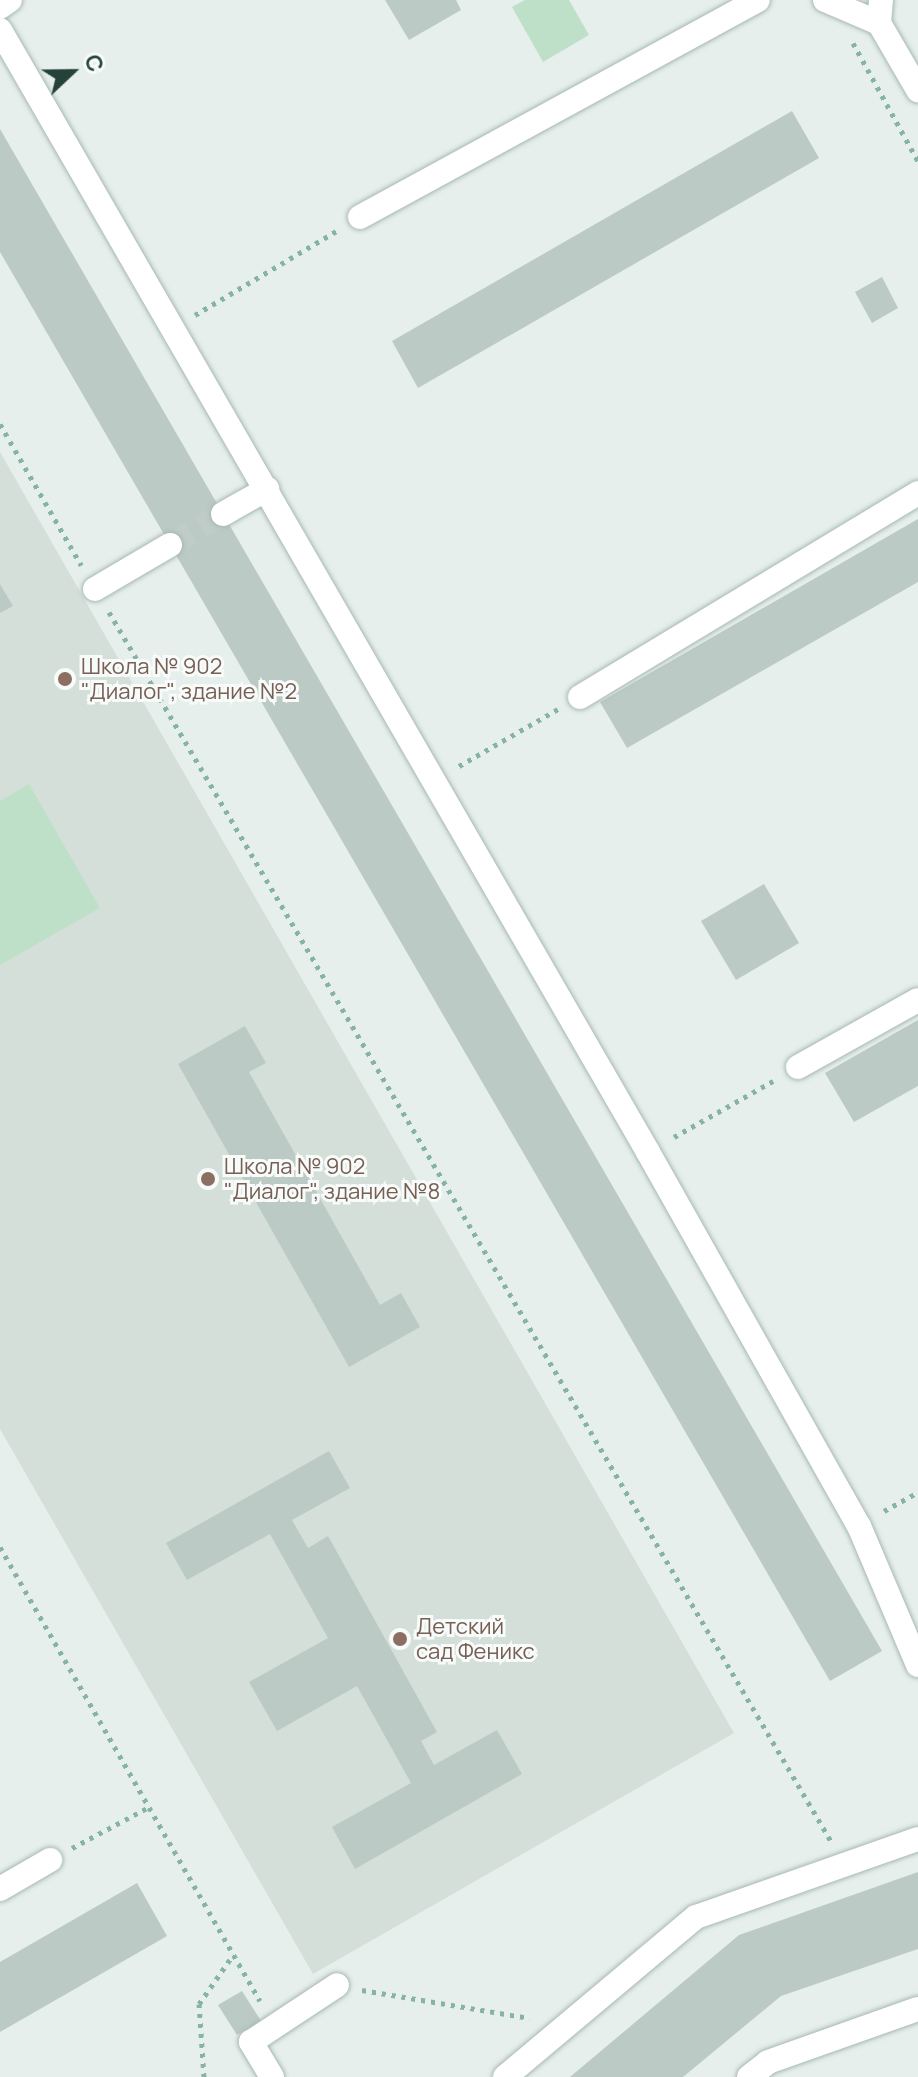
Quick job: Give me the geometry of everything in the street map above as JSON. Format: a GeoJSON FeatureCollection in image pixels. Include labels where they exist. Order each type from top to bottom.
{"type":"FeatureCollection","features":[{"type":"Feature","properties":{"kind":"street"},"geometry":{"type":"LineString","coordinates":[[0,7],[10,0]]}},
{"type":"Feature","properties":{"kind":"street"},"geometry":{"type":"LineString","coordinates":[[360,217],[758,0]]}},
{"type":"Feature","properties":{"kind":"street"},"geometry":{"type":"LineString","coordinates":[[825,0],[880,11],[918,90]]}},
{"type":"Feature","properties":{"kind":"street"},"geometry":{"type":"LineString","coordinates":[[0,30],[648,1152],[859,1526],[918,1665]]}},
{"type":"Feature","properties":{"kind":"street"},"geometry":{"type":"LineString","coordinates":[[223,514],[267,489]]}},
{"type":"Feature","properties":{"kind":"street"},"geometry":{"type":"LineString","coordinates":[[580,697],[918,493]]}},
{"type":"Feature","properties":{"kind":"street"},"geometry":{"type":"LineString","coordinates":[[95,589],[170,545]]}},
{"type":"Feature","properties":{"kind":"street"},"geometry":{"type":"LineString","coordinates":[[798,1067],[918,1000]]}},
{"type":"Feature","properties":{"kind":"street"},"geometry":{"type":"LineString","coordinates":[[505,2077],[696,1917],[918,1839]]}},
{"type":"Feature","properties":{"kind":"street"},"geometry":{"type":"LineString","coordinates":[[0,1889],[50,1860]]}},
{"type":"Feature","properties":{"kind":"street"},"geometry":{"type":"LineString","coordinates":[[272,2077],[251,2042],[337,1985]]}},
{"type":"Feature","properties":{"kind":"street"},"geometry":{"type":"LineString","coordinates":[[749,2077],[768,2062],[918,2009]]}},
{"type":"Feature","properties":{"kind":"path"},"geometry":{"type":"LineString","coordinates":[[850,37],[918,161]]}},
{"type":"Feature","properties":{"kind":"path"},"geometry":{"type":"LineString","coordinates":[[174,328],[360,217]]}},
{"type":"Feature","properties":{"kind":"path"},"geometry":{"type":"LineString","coordinates":[[0,424],[844,1863]]}},
{"type":"Feature","properties":{"kind":"path"},"geometry":{"type":"LineString","coordinates":[[432,781],[580,697]]}},
{"type":"Feature","properties":{"kind":"path"},"geometry":{"type":"LineString","coordinates":[[648,1152],[798,1067]]}},
{"type":"Feature","properties":{"kind":"path"},"geometry":{"type":"LineString","coordinates":[[859,1526],[918,1492]]}},
{"type":"Feature","properties":{"kind":"path"},"geometry":{"type":"LineString","coordinates":[[0,1547],[274,2027]]}},
{"type":"Feature","properties":{"kind":"path"},"geometry":{"type":"LineString","coordinates":[[50,1860],[149,1807]]}},
{"type":"Feature","properties":{"kind":"path"},"geometry":{"type":"LineString","coordinates":[[204,2077],[199,2004],[233,1955]]}},
{"type":"Feature","properties":{"kind":"path"},"geometry":{"type":"LineString","coordinates":[[337,1985],[566,2025]]}},
{"type":"Feature","properties":{"kind":"shaded area"},"geometry":{"type":"Polygon","coordinates":[[[0,452],[734,1733],[313,1974],[0,1429],[0,452]]]}},
{"type":"Feature","properties":{"kind":"green space"},"geometry":{"type":"Polygon","coordinates":[[[525,0],[569,0],[589,35],[543,62],[512,7],[525,0]]]}},
{"type":"Feature","properties":{"kind":"green space"},"geometry":{"type":"Polygon","coordinates":[[[29,784],[100,908],[0,965],[0,801],[29,784]]]}},
{"type":"Feature","properties":{"kind":"building"},"geometry":{"type":"Polygon","coordinates":[[[385,0],[456,0],[461,10],[409,40],[385,0]]]}},
{"type":"Feature","properties":{"kind":"building"},"geometry":{"type":"Polygon","coordinates":[[[792,111],[819,158],[418,388],[392,341],[792,111]]]}},
{"type":"Feature","properties":{"kind":"building"},"geometry":{"type":"Polygon","coordinates":[[[0,129],[882,1651],[830,1681],[0,252],[0,129]]]}},
{"type":"Feature","properties":{"kind":"building"},"geometry":{"type":"Polygon","coordinates":[[[882,277],[898,308],[872,323],[855,292],[882,277]]]}},
{"type":"Feature","properties":{"kind":"building"},"geometry":{"type":"Polygon","coordinates":[[[918,519],[918,582],[627,748],[600,702],[918,519]]]}},
{"type":"Feature","properties":{"kind":"building"},"geometry":{"type":"Polygon","coordinates":[[[0,584],[13,606],[0,613],[0,584]]]}},
{"type":"Feature","properties":{"kind":"building"},"geometry":{"type":"Polygon","coordinates":[[[764,884],[799,943],[736,980],[701,921],[764,884]]]}},
{"type":"Feature","properties":{"kind":"building"},"geometry":{"type":"Polygon","coordinates":[[[918,1020],[918,1086],[854,1122],[825,1073],[918,1020]]]}},
{"type":"Feature","properties":{"kind":"building"},"geometry":{"type":"Polygon","coordinates":[[[245,1026],[266,1063],[249,1072],[380,1305],[401,1293],[420,1327],[349,1367],[178,1064],[245,1026]]]}},
{"type":"Feature","properties":{"kind":"building"},"geometry":{"type":"Polygon","coordinates":[[[329,1451],[350,1488],[292,1520],[308,1548],[328,1536],[437,1732],[421,1741],[434,1765],[497,1730],[522,1774],[355,1869],[332,1827],[411,1783],[357,1686],[277,1731],[249,1682],[328,1638],[270,1534],[187,1580],[166,1543],[329,1451]]]}},
{"type":"Feature","properties":{"kind":"building"},"geometry":{"type":"Polygon","coordinates":[[[918,1872],[918,1949],[781,1996],[683,2077],[570,2077],[739,1935],[918,1872]]]}},
{"type":"Feature","properties":{"kind":"building"},"geometry":{"type":"Polygon","coordinates":[[[137,1883],[167,1936],[0,2032],[0,1962],[137,1883]]]}},
{"type":"Feature","properties":{"kind":"building"},"geometry":{"type":"Polygon","coordinates":[[[242,1991],[261,2021],[237,2035],[218,2005],[242,1991]]]}},
{"type":"Feature","properties":{"kind":"tunnel"},"geometry":{"type":"LineString","coordinates":[[170,545],[223,514]]}},
{"type":"Feature","properties":{"kind":"place","name":"Школа № 902 \"Диалог\", здание №2"},"geometry":{"type":"Point","coordinates":[65,679]}},
{"type":"Feature","properties":{"kind":"place","name":"Школа № 902 \"Диалог\", здание №8"},"geometry":{"type":"Point","coordinates":[208,1179]}},
{"type":"Feature","properties":{"kind":"place","name":"Детский сад Феникс"},"geometry":{"type":"Point","coordinates":[400,1639]}}]}
